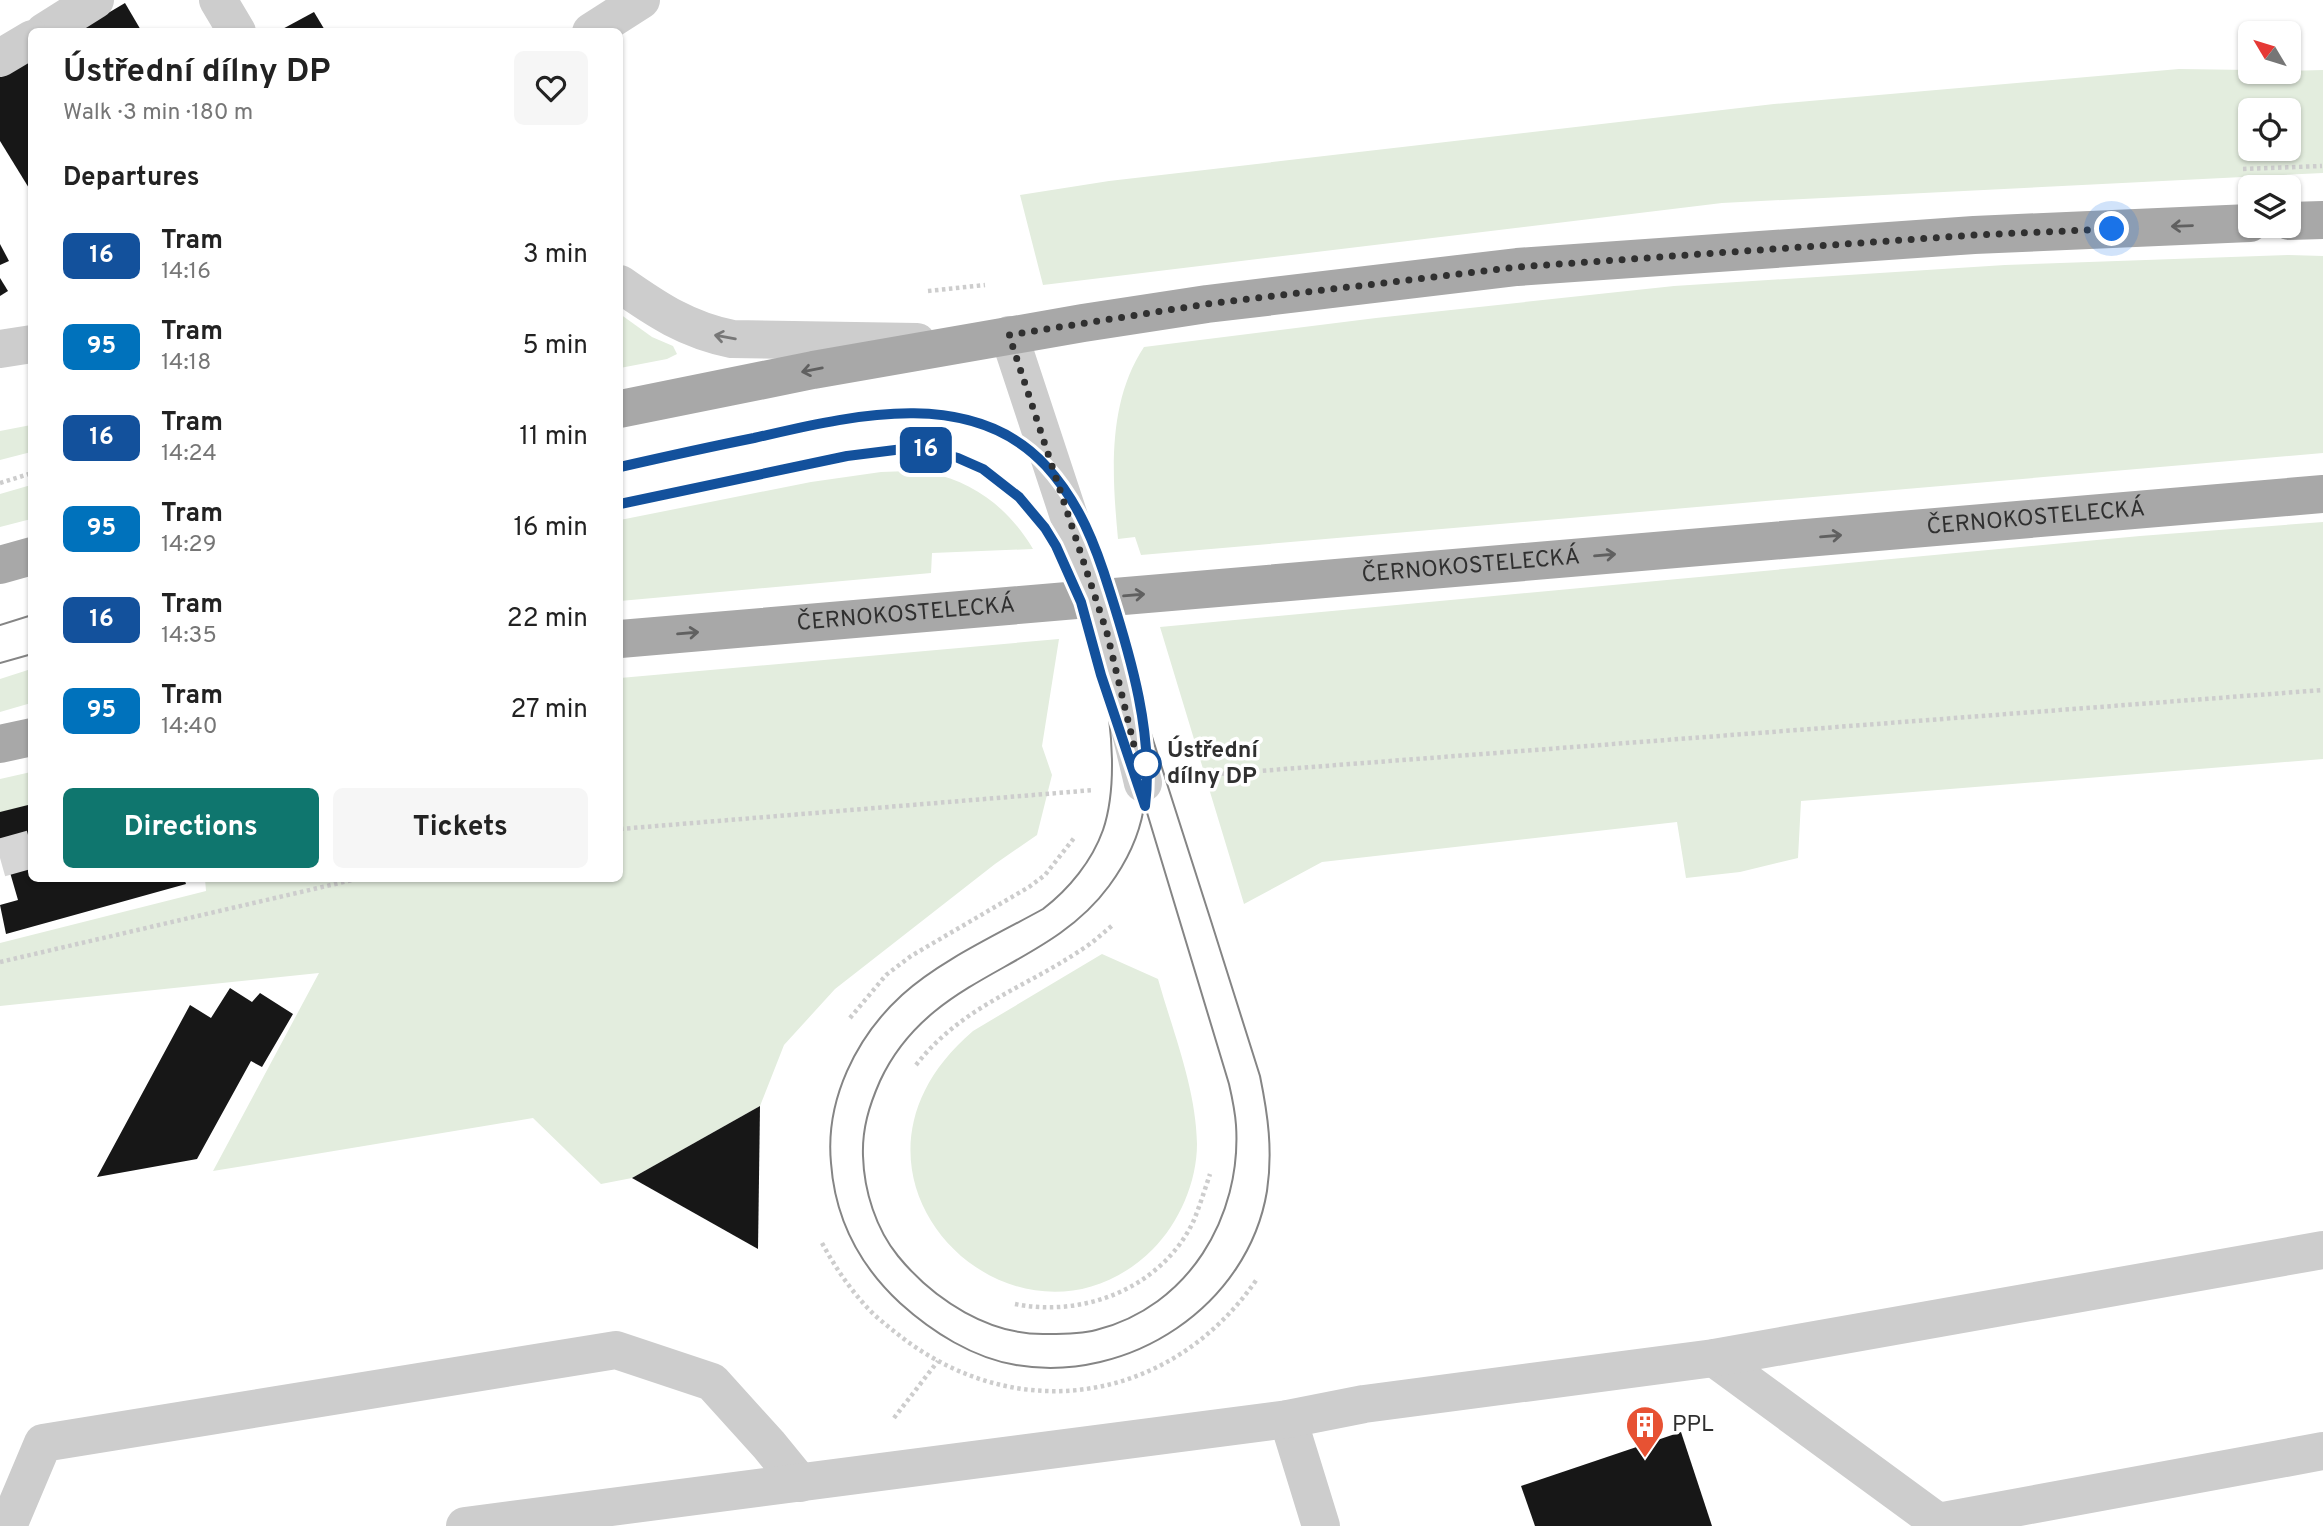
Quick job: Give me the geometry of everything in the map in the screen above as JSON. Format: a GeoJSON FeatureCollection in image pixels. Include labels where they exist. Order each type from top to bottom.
{"type":"FeatureCollection","features":[{"type":"Feature","properties":{"kind":"main road"},"geometry":{"type":"LineString","coordinates":[[2301,221],[2323,220]]}},
{"type":"Feature","properties":{"kind":"main road"},"geometry":{"type":"LineString","coordinates":[[623,408],[1009,335],[1207,304],[1517,267],[1974,235],[2238,224]]}},
{"type":"Feature","properties":{"kind":"main road","name":"ČERNOKOSTELECKÁ"},"geometry":{"type":"LineString","coordinates":[[623,639],[2323,494]]}},
{"type":"Feature","properties":{"kind":"main road"},"geometry":{"type":"LineString","coordinates":[[0,565],[28,557]]}},
{"type":"Feature","properties":{"kind":"main road"},"geometry":{"type":"LineString","coordinates":[[0,744],[28,738]]}},
{"type":"Feature","properties":{"kind":"lane"},"geometry":{"type":"LineString","coordinates":[[50,28],[95,0]]}},
{"type":"Feature","properties":{"kind":"lane"},"geometry":{"type":"LineString","coordinates":[[218,0],[235,28]]}},
{"type":"Feature","properties":{"kind":"lane"},"geometry":{"type":"LineString","coordinates":[[597,28],[641,0]]}},
{"type":"Feature","properties":{"kind":"lane"},"geometry":{"type":"LineString","coordinates":[[0,58],[28,41]]}},
{"type":"Feature","properties":{"kind":"lane"},"geometry":{"type":"LineString","coordinates":[[623,286],[683,325],[705,334],[732,339],[964,343]]}},
{"type":"Feature","properties":{"kind":"lane"},"geometry":{"type":"LineString","coordinates":[[1009,335],[1107,633],[1143,783]]}},
{"type":"Feature","properties":{"kind":"lane"},"geometry":{"type":"LineString","coordinates":[[0,349],[28,345]]}},
{"type":"Feature","properties":{"kind":"lane"},"geometry":{"type":"LineString","coordinates":[[466,1526],[1288,1419],[1364,1404],[1714,1357],[2323,1250]]}},
{"type":"Feature","properties":{"kind":"lane"},"geometry":{"type":"LineString","coordinates":[[8,1526],[43,1443],[615,1350],[712,1382],[800,1483]]}},
{"type":"Feature","properties":{"kind":"lane"},"geometry":{"type":"LineString","coordinates":[[1714,1357],[1938,1524],[2323,1451]]}},
{"type":"Feature","properties":{"kind":"lane"},"geometry":{"type":"LineString","coordinates":[[1288,1419],[1321,1526]]}},
{"type":"Feature","properties":{"kind":"path"},"geometry":{"type":"LineString","coordinates":[[0,483],[28,474]]}},
{"type":"Feature","properties":{"kind":"path"},"geometry":{"type":"LineString","coordinates":[[1143,783],[1204,774],[2323,690]]}},
{"type":"Feature","properties":{"kind":"path"},"geometry":{"type":"LineString","coordinates":[[623,829],[1100,789]]}},
{"type":"Feature","properties":{"kind":"path"},"geometry":{"type":"LineString","coordinates":[[850,1018],[886,975],[911,956],[1030,887],[1045,875],[1074,838]]}},
{"type":"Feature","properties":{"kind":"path"},"geometry":{"type":"LineString","coordinates":[[0,962],[344,882]]}},
{"type":"Feature","properties":{"kind":"path"},"geometry":{"type":"LineString","coordinates":[[916,1065],[946,1031],[1084,948],[1114,924]]}},
{"type":"Feature","properties":{"kind":"path"},"geometry":{"type":"LineString","coordinates":[[1015,1304],[1033,1307],[1074,1306],[1094,1302],[1129,1288],[1152,1273],[1193,1222],[1210,1174]]}},
{"type":"Feature","properties":{"kind":"path"},"geometry":{"type":"LineString","coordinates":[[822,1243],[841,1276],[865,1306],[918,1349],[966,1375],[994,1385],[1025,1391],[1074,1391],[1135,1377],[1161,1365],[1204,1338],[1223,1322],[1241,1303],[1257,1279]]}},
{"type":"Feature","properties":{"kind":"green space"},"geometry":{"type":"Polygon","coordinates":[[[2179,69],[2238,70],[2238,84],[2301,84],[2301,71],[2323,70],[2323,173],[2238,175],[2238,177],[1722,203],[1043,285],[1020,195],[1109,181],[1774,104],[2179,69]]]}},
{"type":"Feature","properties":{"kind":"green space"},"geometry":{"type":"Polygon","coordinates":[[[2323,256],[2323,453],[1141,555],[1135,537],[1118,539],[1114,465],[1118,415],[1123,392],[1144,347],[1376,318],[1674,286],[2005,265],[2323,256]]]}},
{"type":"Feature","properties":{"kind":"green space"},"geometry":{"type":"Polygon","coordinates":[[[623,316],[652,337],[673,346],[677,354],[667,359],[623,367],[623,316]]]}},
{"type":"Feature","properties":{"kind":"green space"},"geometry":{"type":"Polygon","coordinates":[[[28,426],[28,453],[0,460],[0,431],[28,426]]]}},
{"type":"Feature","properties":{"kind":"green space"},"geometry":{"type":"Polygon","coordinates":[[[912,471],[946,477],[990,500],[1014,522],[1033,549],[932,553],[931,573],[623,601],[623,519],[811,482],[881,472],[912,471]]]}},
{"type":"Feature","properties":{"kind":"green space"},"geometry":{"type":"Polygon","coordinates":[[[28,486],[28,520],[0,527],[0,494],[28,486]]]}},
{"type":"Feature","properties":{"kind":"green space"},"geometry":{"type":"Polygon","coordinates":[[[2323,522],[2323,759],[1801,801],[1798,858],[1740,872],[1686,878],[1677,822],[1322,862],[1244,904],[1160,627],[2140,536],[2323,522]]]}},
{"type":"Feature","properties":{"kind":"green space"},"geometry":{"type":"Polygon","coordinates":[[[1059,639],[1042,746],[1052,775],[1037,835],[995,864],[835,989],[784,1045],[760,1106],[632,1178],[601,1184],[533,1118],[213,1171],[319,973],[0,1006],[0,943],[206,891],[205,882],[623,882],[623,678],[1059,639]]]}},
{"type":"Feature","properties":{"kind":"green space"},"geometry":{"type":"Polygon","coordinates":[[[28,670],[28,704],[0,712],[0,679],[28,670]]]}},
{"type":"Feature","properties":{"kind":"green space"},"geometry":{"type":"Polygon","coordinates":[[[28,773],[28,806],[0,814],[0,779],[28,773]]]}},
{"type":"Feature","properties":{"kind":"green space"},"geometry":{"type":"Polygon","coordinates":[[[1102,954],[1158,979],[1193,1102],[1197,1144],[1194,1173],[1185,1201],[1171,1227],[1153,1249],[1100,1284],[1044,1291],[992,1277],[949,1244],[920,1199],[911,1145],[926,1087],[973,1031],[1102,954]]]}},
{"type":"Feature","properties":{"kind":"building"},"geometry":{"type":"Polygon","coordinates":[[[125,3],[140,28],[83,28],[125,3]]]}},
{"type":"Feature","properties":{"kind":"building"},"geometry":{"type":"Polygon","coordinates":[[[314,12],[324,28],[284,28],[314,12]]]}},
{"type":"Feature","properties":{"kind":"building"},"geometry":{"type":"Polygon","coordinates":[[[28,60],[28,186],[0,141],[0,77],[28,60]]]}},
{"type":"Feature","properties":{"kind":"building"},"geometry":{"type":"Polygon","coordinates":[[[0,244],[9,261],[0,265],[0,244]]]}},
{"type":"Feature","properties":{"kind":"building"},"geometry":{"type":"Polygon","coordinates":[[[0,278],[8,291],[0,296],[0,278]]]}},
{"type":"Feature","properties":{"kind":"building"},"geometry":{"type":"Polygon","coordinates":[[[28,805],[28,882],[186,884],[6,934],[0,905],[18,900],[0,838],[0,812],[28,805]]]}},
{"type":"Feature","properties":{"kind":"building"},"geometry":{"type":"Polygon","coordinates":[[[230,988],[252,1002],[260,993],[293,1014],[262,1067],[251,1061],[197,1159],[97,1177],[190,1005],[211,1018],[230,988]]]}},
{"type":"Feature","properties":{"kind":"building"},"geometry":{"type":"Polygon","coordinates":[[[760,1106],[758,1249],[632,1178],[760,1106]]]}},
{"type":"Feature","properties":{"kind":"building","name":"PPL"},"geometry":{"type":"Polygon","coordinates":[[[1681,1432],[1712,1526],[1535,1526],[1521,1486],[1681,1432]]]}},
{"type":"Feature","properties":{"kind":"tunnel"},"geometry":{"type":"LineString","coordinates":[[0,858],[28,850]]}},
{"type":"Feature","properties":{"kind":"tram line","name":"16"},"geometry":{"type":"LineString","coordinates":[[623,466],[837,419],[901,412],[929,413],[971,421],[1010,438],[1027,449],[1044,464],[1072,499],[1103,569],[1137,690],[1148,783],[1145,806],[1101,675],[1081,602],[1056,546],[1019,497],[983,469],[930,450],[903,449],[847,456],[623,503]]}},
{"type":"Feature","properties":{"kind":"tram line"},"geometry":{"type":"LineString","coordinates":[[623,466],[838,419],[918,413],[971,421],[1002,434],[1042,462],[1063,487],[1095,547],[1103,571],[1138,693],[1260,1076],[1267,1119],[1269,1176],[1255,1232],[1236,1269],[1209,1302],[1177,1328],[1140,1349],[1100,1362],[1058,1368],[1000,1362],[969,1350],[939,1334],[912,1314],[872,1273],[844,1221],[833,1183],[830,1139],[833,1116],[847,1071],[871,1030],[902,995],[933,971],[1053,901],[1086,863],[1103,830],[1110,797],[1112,759],[1102,676],[1078,595],[1063,559],[1046,530],[1018,496],[984,470],[957,458],[912,450],[843,456],[623,502]]}},
{"type":"Feature","properties":{"kind":"tram line"},"geometry":{"type":"LineString","coordinates":[[0,625],[28,616]]}},
{"type":"Feature","properties":{"kind":"tram line"},"geometry":{"type":"LineString","coordinates":[[0,663],[28,655]]}},
{"type":"Feature","properties":{"kind":"tram line"},"geometry":{"type":"LineString","coordinates":[[1114,712],[1145,806],[1229,1084],[1236,1125],[1230,1193],[1219,1224],[1203,1253],[1182,1279],[1158,1301],[1129,1318],[1096,1330],[1048,1334],[1005,1329],[985,1322],[946,1301],[912,1272],[890,1245],[878,1222],[866,1183],[863,1146],[867,1118],[880,1081],[902,1045],[928,1017],[958,995],[1054,938],[1083,915],[1109,886],[1132,848],[1144,810],[1146,791],[1146,771],[1142,727]]}},
{"type":"Feature","properties":{"kind":"place","name":"Ústřední dílny DP"},"geometry":{"type":"Point","coordinates":[1146,764]}},
{"type":"Feature","properties":{"kind":"place","name":"PPL"},"geometry":{"type":"Point","coordinates":[1645,1459]}},
{"type":"Feature","properties":{"kind":"route"},"geometry":{"type":"LineString","coordinates":[[1146,764],[1137,758],[1107,633],[1009,335],[1207,304],[1517,267],[1974,235],[2112,229]]}}]}
